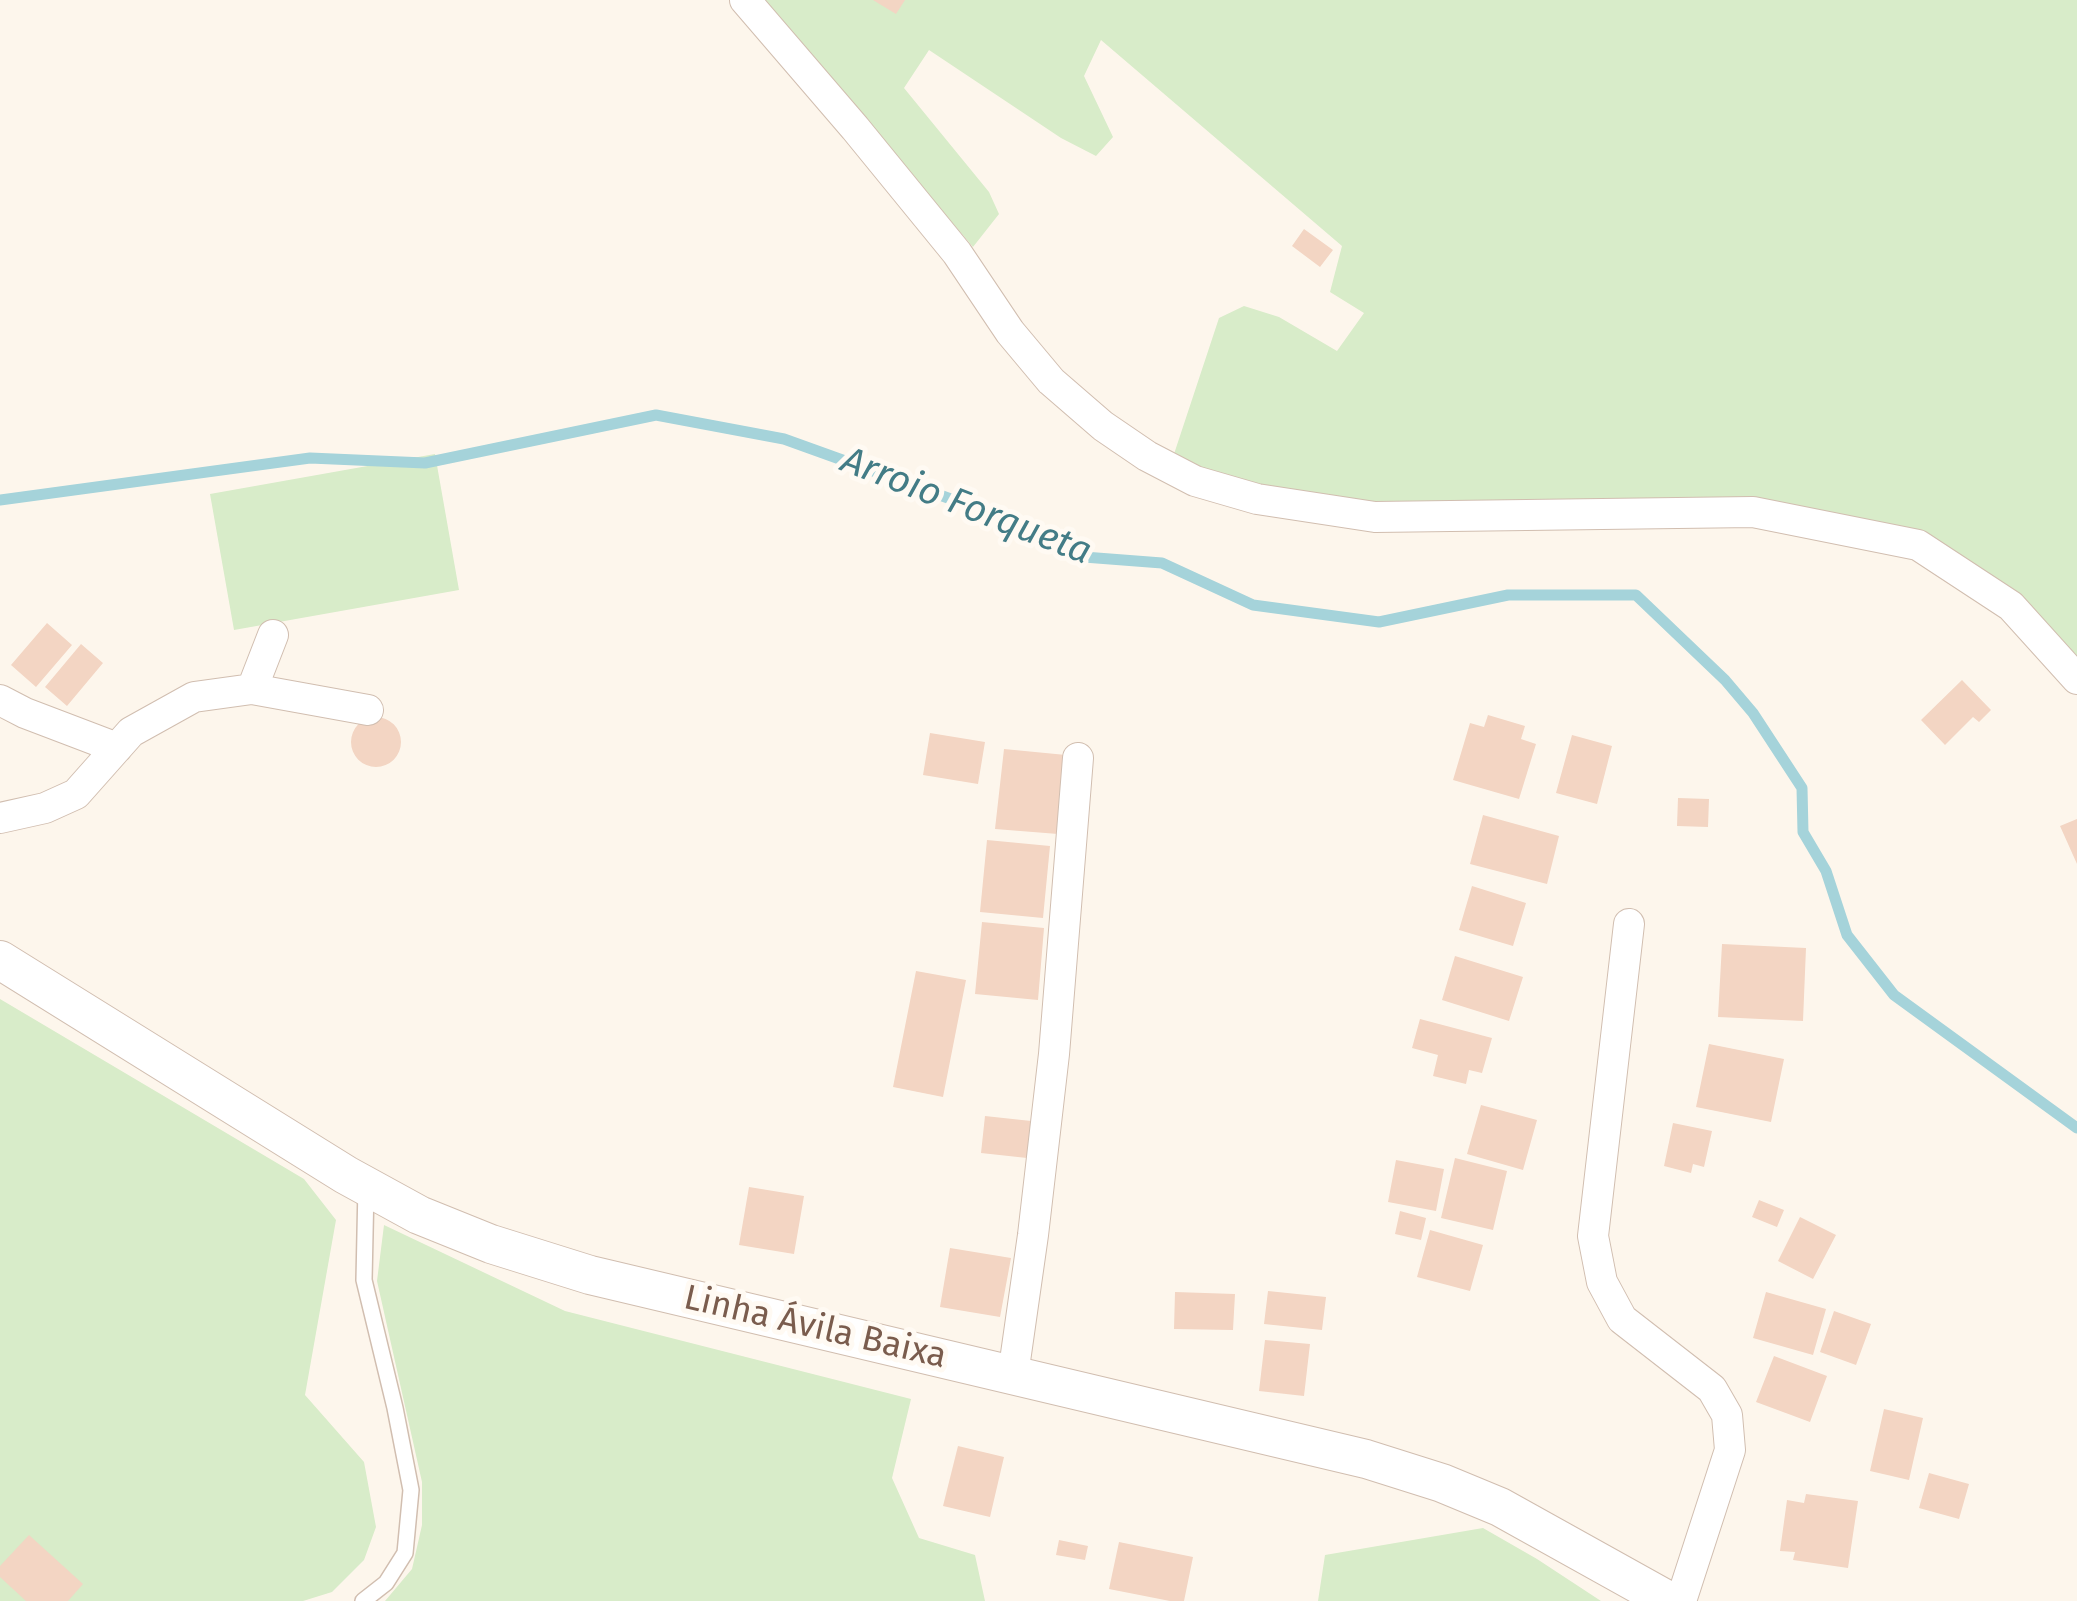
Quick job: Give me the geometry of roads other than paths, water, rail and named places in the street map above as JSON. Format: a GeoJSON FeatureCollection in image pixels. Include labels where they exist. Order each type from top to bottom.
{"type":"FeatureCollection","features":[{"type":"Feature","properties":{"kind":"street"},"geometry":{"type":"LineString","coordinates":[[745,0],[957,253],[1010,332],[1051,381],[1103,426],[1147,456],[1195,481],[1257,499],[1374,516],[1753,512],[1918,545],[2011,606],[2077,679]]}},
{"type":"Feature","properties":{"kind":"street"},"geometry":{"type":"LineString","coordinates":[[252,689],[273,635]]}},
{"type":"Feature","properties":{"kind":"street"},"geometry":{"type":"LineString","coordinates":[[0,818],[45,808],[76,794],[131,732],[194,697],[252,689],[368,710]]}},
{"type":"Feature","properties":{"kind":"street"},"geometry":{"type":"LineString","coordinates":[[0,700],[117,748]]}},
{"type":"Feature","properties":{"kind":"street"},"geometry":{"type":"LineString","coordinates":[[1013,1374],[1054,1054],[1078,758]]}},
{"type":"Feature","properties":{"kind":"street"},"geometry":{"type":"LineString","coordinates":[[1629,924],[1593,1236],[1602,1282],[1622,1319],[1712,1390],[1726,1416],[1730,1450],[1682,1601]]}},
{"type":"Feature","properties":{"kind":"street","name":"Linha Ávila Baixa"},"geometry":{"type":"LineString","coordinates":[[0,960],[366,1186],[419,1215],[491,1244],[590,1275],[1366,1459],[1442,1483],[1500,1507],[1669,1601]]}},
{"type":"Feature","properties":{"kind":"lane"},"geometry":{"type":"LineString","coordinates":[[363,1601],[386,1583],[405,1553],[411,1490],[364,1280],[366,1186]]}},
{"type":"Feature","properties":{"kind":"waterway","name":"Arroio Forqueta"},"geometry":{"type":"LineString","coordinates":[[0,500],[310,458],[425,463],[656,415],[784,439],[1062,539],[1084,557],[1162,563],[1253,605],[1379,622],[1508,595],[1636,595],[1725,680],[1753,713],[1802,788],[1803,832],[1826,871],[1847,935],[1894,995],[2077,1128]]}}]}
